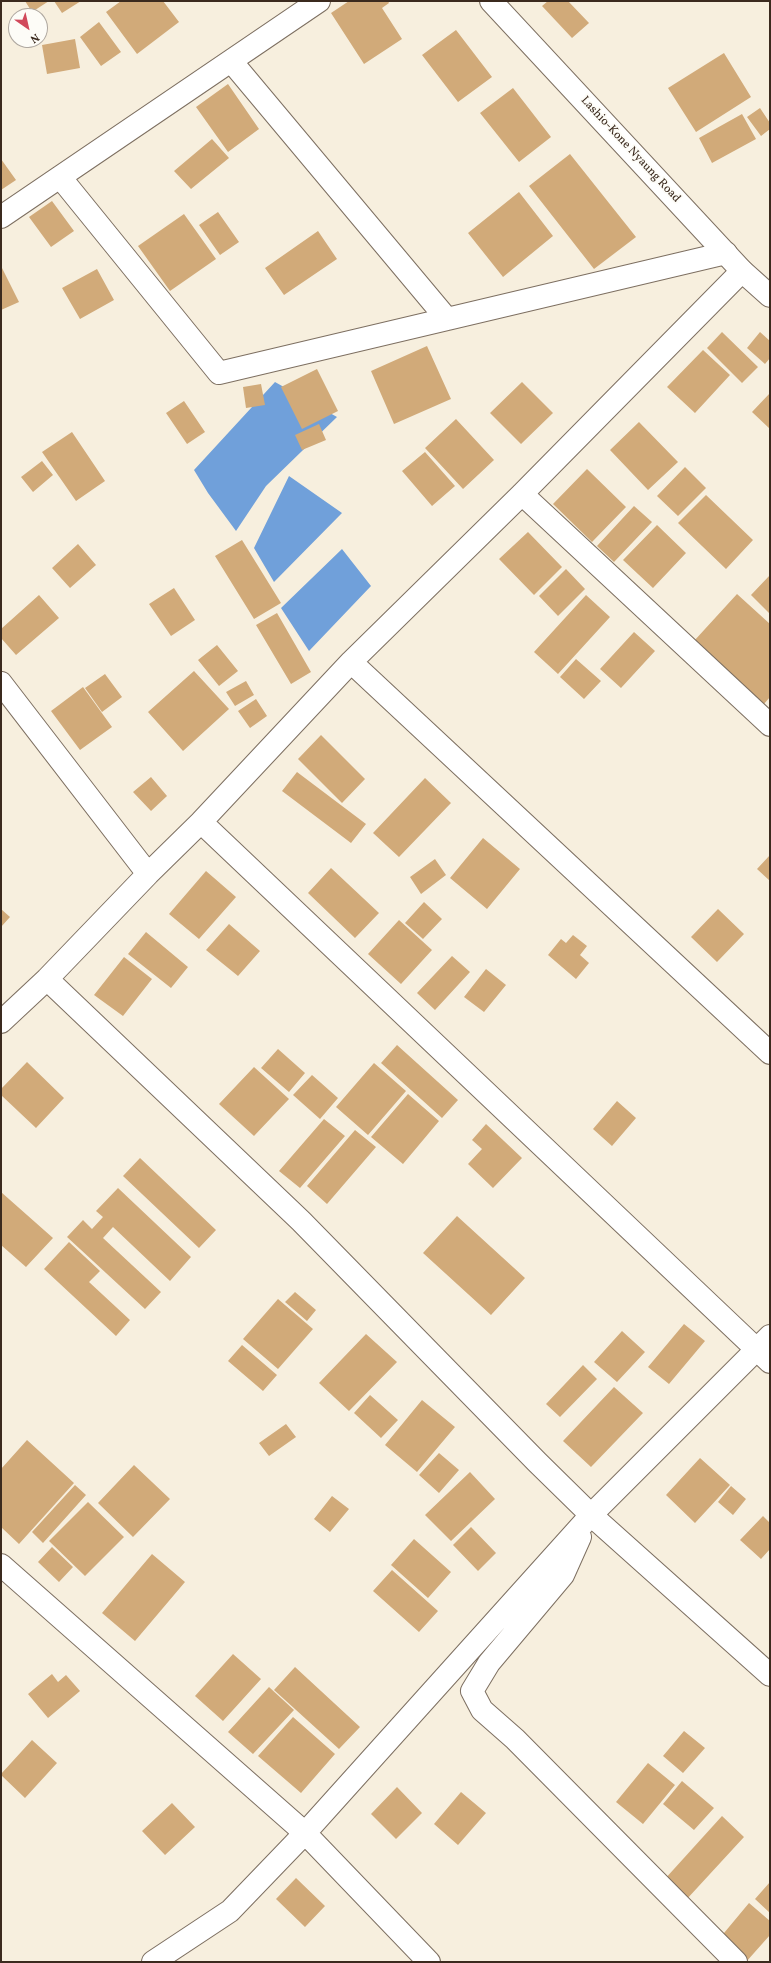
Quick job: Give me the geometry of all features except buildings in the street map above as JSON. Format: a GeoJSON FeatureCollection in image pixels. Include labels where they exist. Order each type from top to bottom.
{"type":"FeatureCollection","features":[{"type":"Feature","properties":{"kind":"street"},"geometry":{"type":"LineString","coordinates":[[1,217],[319,1]]}},
{"type":"Feature","properties":{"kind":"street","name":"Lashio-Kone Nyaung Road"},"geometry":{"type":"LineString","coordinates":[[491,1],[742,272],[770,296]]}},
{"type":"Feature","properties":{"kind":"street"},"geometry":{"type":"LineString","coordinates":[[231,61],[447,319]]}},
{"type":"Feature","properties":{"kind":"street"},"geometry":{"type":"LineString","coordinates":[[60,177],[219,373],[726,253]]}},
{"type":"Feature","properties":{"kind":"street"},"geometry":{"type":"LineString","coordinates":[[1,1022],[47,979],[148,874],[201,822],[351,662],[522,494],[742,272]]}},
{"type":"Feature","properties":{"kind":"street"},"geometry":{"type":"LineString","coordinates":[[522,494],[770,725]]}},
{"type":"Feature","properties":{"kind":"street"},"geometry":{"type":"LineString","coordinates":[[351,662],[770,1053]]}},
{"type":"Feature","properties":{"kind":"street"},"geometry":{"type":"LineString","coordinates":[[1,683],[148,874]]}},
{"type":"Feature","properties":{"kind":"street"},"geometry":{"type":"LineString","coordinates":[[153,1962],[230,1911],[305,1833],[591,1515],[766,1349],[201,822]]}},
{"type":"Feature","properties":{"kind":"street"},"geometry":{"type":"LineString","coordinates":[[47,979],[301,1221],[537,1462],[591,1515],[770,1675]]}},
{"type":"Feature","properties":{"kind":"street"},"geometry":{"type":"LineString","coordinates":[[591,1515],[563,1575],[490,1663],[472,1691],[482,1710],[515,1739],[736,1962]]}},
{"type":"Feature","properties":{"kind":"street"},"geometry":{"type":"LineString","coordinates":[[1,1565],[305,1833],[406,1936],[429,1962]]}},
{"type":"Feature","properties":{"kind":"water"},"geometry":{"type":"Polygon","coordinates":[[[275,382],[337,417],[266,486],[236,531],[208,493],[194,470],[275,382]]]}},
{"type":"Feature","properties":{"kind":"water"},"geometry":{"type":"Polygon","coordinates":[[[289,476],[342,513],[274,582],[254,548],[289,476]]]}},
{"type":"Feature","properties":{"kind":"water"},"geometry":{"type":"Polygon","coordinates":[[[342,549],[371,586],[309,651],[281,608],[342,549]]]}}]}
